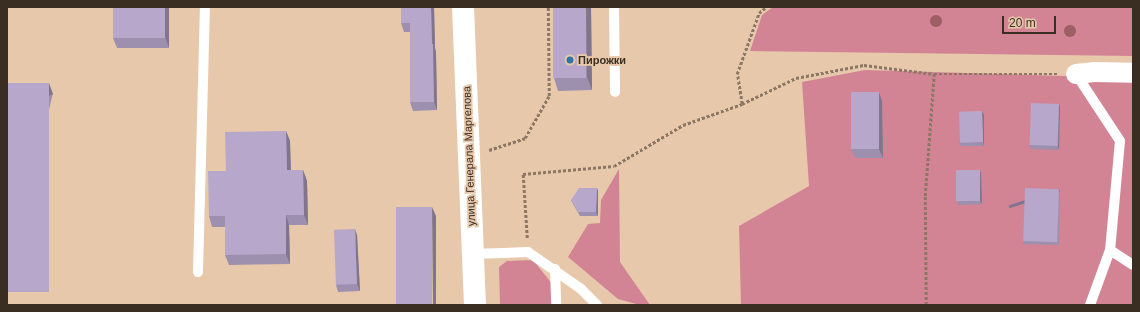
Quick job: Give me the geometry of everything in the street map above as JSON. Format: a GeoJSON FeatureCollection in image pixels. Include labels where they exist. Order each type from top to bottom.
{"type":"FeatureCollection","features":[{"type":"Feature","properties":{"kind":"main road","name":"улица Генерала Маргелова"},"geometry":{"type":"LineString","coordinates":[[463,7],[475,305]]}},
{"type":"Feature","properties":{"kind":"street"},"geometry":{"type":"LineString","coordinates":[[1076,74],[1094,72],[1133,73]]}},
{"type":"Feature","properties":{"kind":"lane"},"geometry":{"type":"LineString","coordinates":[[198,272],[205,7]]}},
{"type":"Feature","properties":{"kind":"lane"},"geometry":{"type":"LineString","coordinates":[[614,7],[615,92]]}},
{"type":"Feature","properties":{"kind":"lane"},"geometry":{"type":"LineString","coordinates":[[1076,74],[1120,141],[1110,250],[1090,305]]}},
{"type":"Feature","properties":{"kind":"lane"},"geometry":{"type":"LineString","coordinates":[[1110,250],[1133,265]]}},
{"type":"Feature","properties":{"kind":"lane"},"geometry":{"type":"LineString","coordinates":[[472,254],[528,252],[555,269],[581,289],[598,305]]}},
{"type":"Feature","properties":{"kind":"lane"},"geometry":{"type":"LineString","coordinates":[[555,269],[556,305]]}},
{"type":"Feature","properties":{"kind":"path"},"geometry":{"type":"LineString","coordinates":[[469,157],[525,138],[549,96],[548,7]]}},
{"type":"Feature","properties":{"kind":"path"},"geometry":{"type":"LineString","coordinates":[[742,104],[737,74],[759,13],[766,7]]}},
{"type":"Feature","properties":{"kind":"path"},"geometry":{"type":"LineString","coordinates":[[528,252],[522,174],[614,166],[683,125],[742,104],[796,78],[864,65],[934,74],[1076,74]]}},
{"type":"Feature","properties":{"kind":"path"},"geometry":{"type":"LineString","coordinates":[[926,305],[925,196],[934,74]]}},
{"type":"Feature","properties":{"kind":"shaded area"},"geometry":{"type":"Polygon","coordinates":[[[773,7],[1133,7],[1133,56],[750,51],[762,15],[773,7]]]}},
{"type":"Feature","properties":{"kind":"shaded area"},"geometry":{"type":"Polygon","coordinates":[[[865,70],[1133,78],[1133,305],[741,305],[739,226],[809,186],[802,82],[865,70]]]}},
{"type":"Feature","properties":{"kind":"shaded area"},"geometry":{"type":"Polygon","coordinates":[[[619,169],[620,262],[650,305],[640,305],[618,299],[568,257],[588,224],[600,223],[601,200],[619,169]]]}},
{"type":"Feature","properties":{"kind":"shaded area"},"geometry":{"type":"Polygon","coordinates":[[[533,260],[553,285],[554,305],[500,305],[499,267],[507,261],[533,260]]]}},
{"type":"Feature","properties":{"kind":"building"},"geometry":{"type":"Polygon","coordinates":[[[113,7],[165,7],[165,38],[113,38],[113,7]]]}},
{"type":"Feature","properties":{"kind":"building"},"geometry":{"type":"Polygon","coordinates":[[[401,7],[431,7],[434,102],[410,102],[410,23],[401,23],[401,7]]]}},
{"type":"Feature","properties":{"kind":"building"},"geometry":{"type":"Polygon","coordinates":[[[553,7],[586,7],[586,78],[553,78],[553,7]]]}},
{"type":"Feature","properties":{"kind":"building"},"geometry":{"type":"Polygon","coordinates":[[[7,83],[49,83],[49,292],[7,292],[7,83]]]}},
{"type":"Feature","properties":{"kind":"building"},"geometry":{"type":"Polygon","coordinates":[[[851,92],[879,92],[879,149],[851,149],[851,92]]]}},
{"type":"Feature","properties":{"kind":"building"},"geometry":{"type":"Polygon","coordinates":[[[1031,103],[1059,104],[1058,146],[1030,145],[1031,103]]]}},
{"type":"Feature","properties":{"kind":"building"},"geometry":{"type":"Polygon","coordinates":[[[982,111],[983,142],[960,143],[959,112],[982,111]]]}},
{"type":"Feature","properties":{"kind":"building"},"geometry":{"type":"Polygon","coordinates":[[[286,131],[287,170],[303,170],[304,215],[286,215],[286,254],[225,255],[225,216],[209,216],[208,171],[226,171],[225,132],[286,131]]]}},
{"type":"Feature","properties":{"kind":"building"},"geometry":{"type":"Polygon","coordinates":[[[956,170],[980,170],[980,201],[956,201],[956,170]]]}},
{"type":"Feature","properties":{"kind":"building"},"geometry":{"type":"Polygon","coordinates":[[[579,188],[597,188],[596,212],[578,212],[571,200],[579,188]]]}},
{"type":"Feature","properties":{"kind":"building"},"geometry":{"type":"Polygon","coordinates":[[[1025,188],[1059,189],[1057,242],[1023,241],[1025,188]]]}},
{"type":"Feature","properties":{"kind":"building"},"geometry":{"type":"Polygon","coordinates":[[[396,207],[432,207],[432,305],[396,305],[396,207]]]}},
{"type":"Feature","properties":{"kind":"building"},"geometry":{"type":"Polygon","coordinates":[[[355,229],[357,284],[336,285],[334,230],[355,229]]]}},
{"type":"Feature","properties":{"kind":"place","name":"Пирожки"},"geometry":{"type":"Point","coordinates":[570,60]}}]}
